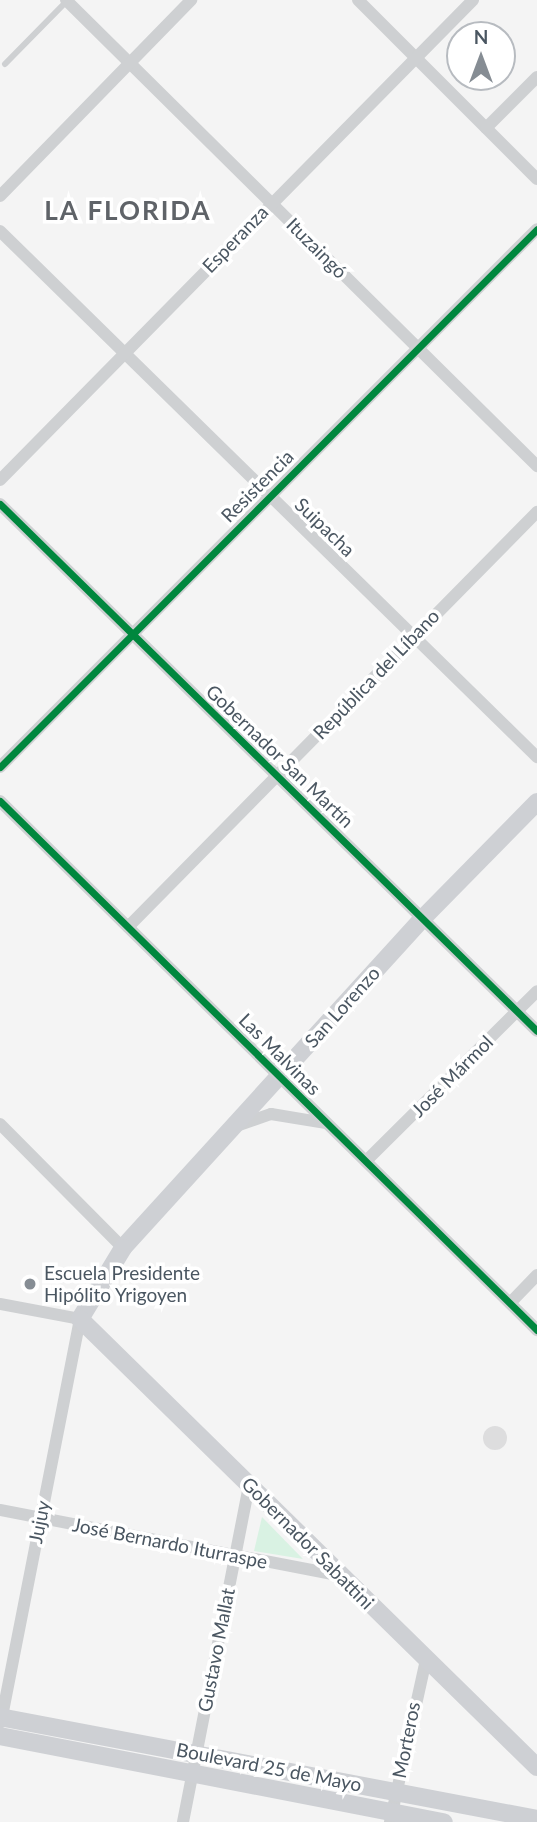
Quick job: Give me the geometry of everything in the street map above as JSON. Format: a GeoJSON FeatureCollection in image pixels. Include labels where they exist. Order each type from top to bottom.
{"type":"FeatureCollection","features":[{"type":"Feature","properties":{"kind":"main road","name":"San Lorenzo"},"geometry":{"type":"LineString","coordinates":[[80,1318],[123,1248],[423,918],[537,802]]}},
{"type":"Feature","properties":{"kind":"main road","name":"Gobernador Sabattini"},"geometry":{"type":"LineString","coordinates":[[80,1318],[537,1767]]}},
{"type":"Feature","properties":{"kind":"main road","name":"Boulevard 25 de Mayo"},"geometry":{"type":"LineString","coordinates":[[1,1720],[196,1753],[537,1819]]}},
{"type":"Feature","properties":{"kind":"main road","name":"Boulevard 25 de Mayo"},"geometry":{"type":"LineString","coordinates":[[0,1736],[192,1773],[391,1817],[444,1822]]}},
{"type":"Feature","properties":{"kind":"street","name":"Ituzaingó"},"geometry":{"type":"LineString","coordinates":[[67,0],[537,466]]}},
{"type":"Feature","properties":{"kind":"street"},"geometry":{"type":"LineString","coordinates":[[0,196],[191,0]]}},
{"type":"Feature","properties":{"kind":"street"},"geometry":{"type":"LineString","coordinates":[[358,0],[537,179]]}},
{"type":"Feature","properties":{"kind":"street","name":"Esperanza"},"geometry":{"type":"LineString","coordinates":[[0,480],[473,0]]}},
{"type":"Feature","properties":{"kind":"street"},"geometry":{"type":"LineString","coordinates":[[486,128],[537,76]]}},
{"type":"Feature","properties":{"kind":"street","name":"Resistencia"},"geometry":{"type":"LineString","coordinates":[[0,767],[537,229]]}},
{"type":"Feature","properties":{"kind":"street","name":"Suipacha"},"geometry":{"type":"LineString","coordinates":[[0,231],[537,757]]}},
{"type":"Feature","properties":{"kind":"street","name":"Gobernador San Martín"},"geometry":{"type":"LineString","coordinates":[[0,504],[537,1031]]}},
{"type":"Feature","properties":{"kind":"street","name":"República del Líbano"},"geometry":{"type":"LineString","coordinates":[[128,927],[278,776],[412,634],[537,512]]}},
{"type":"Feature","properties":{"kind":"street","name":"Las Malvinas"},"geometry":{"type":"LineString","coordinates":[[0,801],[537,1330]]}},
{"type":"Feature","properties":{"kind":"street","name":"José Mármol"},"geometry":{"type":"LineString","coordinates":[[366,1161],[537,991]]}},
{"type":"Feature","properties":{"kind":"street"},"geometry":{"type":"LineString","coordinates":[[232,1128],[271,1114],[328,1124]]}},
{"type":"Feature","properties":{"kind":"street"},"geometry":{"type":"LineString","coordinates":[[0,1124],[123,1248]]}},
{"type":"Feature","properties":{"kind":"street"},"geometry":{"type":"LineString","coordinates":[[510,1303],[537,1275]]}},
{"type":"Feature","properties":{"kind":"street"},"geometry":{"type":"LineString","coordinates":[[0,1304],[80,1318]]}},
{"type":"Feature","properties":{"kind":"street","name":"Jujuy"},"geometry":{"type":"LineString","coordinates":[[1,1720],[80,1318]]}},
{"type":"Feature","properties":{"kind":"street","name":"Gustavo Mallat"},"geometry":{"type":"LineString","coordinates":[[183,1822],[249,1485]]}},
{"type":"Feature","properties":{"kind":"street","name":"José Bernardo Iturraspe"},"geometry":{"type":"LineString","coordinates":[[0,1510],[339,1575]]}},
{"type":"Feature","properties":{"kind":"street","name":"Morteros"},"geometry":{"type":"LineString","coordinates":[[391,1817],[426,1660]]}},
{"type":"Feature","properties":{"kind":"lane"},"geometry":{"type":"LineString","coordinates":[[5,64],[67,0]]}},
{"type":"Feature","properties":{"kind":"green space"},"geometry":{"type":"Polygon","coordinates":[[[262,1517],[303,1559],[254,1551],[262,1517]]]}},
{"type":"Feature","properties":{"kind":"building"},"geometry":{"type":"Polygon","coordinates":[[[495,1426],[504,1429],[507,1438],[504,1447],[495,1450],[486,1447],[483,1438],[486,1429],[495,1426]]]}},
{"type":"Feature","properties":{"kind":"cycle path"},"geometry":{"type":"LineString","coordinates":[[0,767],[537,229]]}},
{"type":"Feature","properties":{"kind":"cycle path"},"geometry":{"type":"LineString","coordinates":[[0,504],[537,1031]]}},
{"type":"Feature","properties":{"kind":"cycle path"},"geometry":{"type":"LineString","coordinates":[[0,801],[537,1330]]}},
{"type":"Feature","properties":{"kind":"place","name":"Escuela Presidente Hipólito Yrigoyen"},"geometry":{"type":"Point","coordinates":[30,1284]}},
{"type":"Feature","properties":{"kind":"district","name":"LA FLORIDA"},"geometry":{"type":"Point","coordinates":[128,211]}}]}
